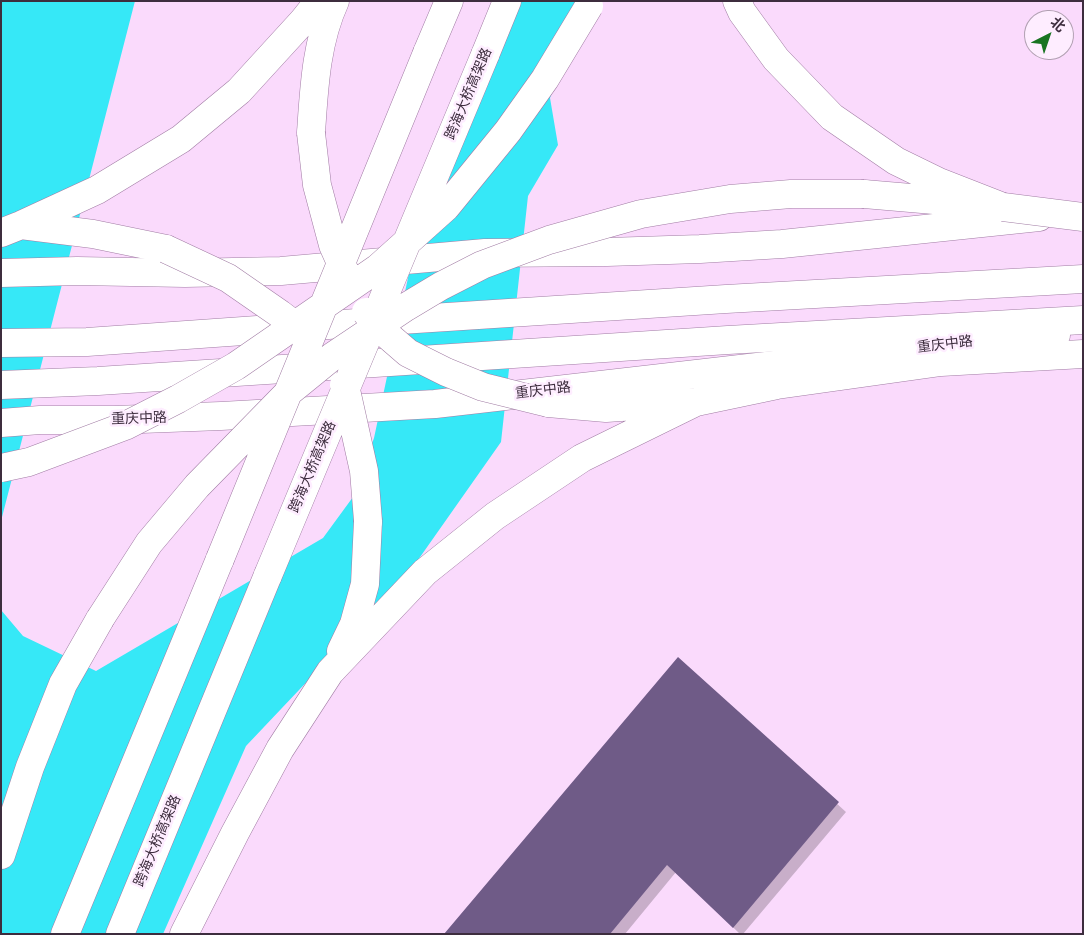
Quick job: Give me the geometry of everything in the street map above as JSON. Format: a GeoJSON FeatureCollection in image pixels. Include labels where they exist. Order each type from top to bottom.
{"type":"FeatureCollection","features":[{"type":"Feature","properties":{"kind":"main road"},"geometry":{"type":"LineString","coordinates":[[11,229],[97,190],[181,139],[239,91],[319,1]]}},
{"type":"Feature","properties":{"kind":"main road"},"geometry":{"type":"LineString","coordinates":[[335,1],[322,37],[314,82],[311,133],[318,185],[333,245],[348,281],[363,307],[378,327],[408,352],[446,372],[483,387],[548,403],[606,408],[696,402],[777,385],[941,362],[1083,354]]}},
{"type":"Feature","properties":{"kind":"main road"},"geometry":{"type":"LineString","coordinates":[[65,934],[449,1]]}},
{"type":"Feature","properties":{"kind":"main road","name":"跨海大桥高架路"},"geometry":{"type":"LineString","coordinates":[[120,934],[507,1]]}},
{"type":"Feature","properties":{"kind":"main road"},"geometry":{"type":"LineString","coordinates":[[1,468],[29,462],[125,426],[178,399],[236,366],[378,268],[446,206],[508,131],[545,78],[591,1]]}},
{"type":"Feature","properties":{"kind":"main road"},"geometry":{"type":"LineString","coordinates":[[737,1],[742,12],[776,60],[832,117],[896,161],[939,182],[1003,206]]}},
{"type":"Feature","properties":{"kind":"main road"},"geometry":{"type":"LineString","coordinates":[[1,855],[30,768],[63,684],[100,618],[149,543],[197,486],[290,391],[333,356],[441,286],[482,265],[549,240],[641,214],[730,199],[791,194],[864,194],[1003,206],[1083,217]]}},
{"type":"Feature","properties":{"kind":"main road"},"geometry":{"type":"LineString","coordinates":[[1,273],[281,271],[485,253],[700,249],[782,244],[1083,212]]}},
{"type":"Feature","properties":{"kind":"main road"},"geometry":{"type":"LineString","coordinates":[[11,229],[93,234],[166,248],[228,278],[314,339],[346,390],[364,472],[368,521],[365,584],[354,624],[330,672],[280,749],[234,833],[184,934]]}},
{"type":"Feature","properties":{"kind":"main road"},"geometry":{"type":"LineString","coordinates":[[1,344],[87,342],[726,299],[1083,279]]}},
{"type":"Feature","properties":{"kind":"main road","name":"重庆中路"},"geometry":{"type":"LineString","coordinates":[[1,385],[98,381],[728,340],[1083,320]]}},
{"type":"Feature","properties":{"kind":"main road","name":"重庆中路"},"geometry":{"type":"LineString","coordinates":[[1,423],[40,420],[115,420],[221,416],[434,404],[1010,338],[1083,333]]}},
{"type":"Feature","properties":{"kind":"main road"},"geometry":{"type":"LineString","coordinates":[[330,672],[425,572],[495,516],[582,458],[696,402]]}},
{"type":"Feature","properties":{"kind":"water"},"geometry":{"type":"Polygon","coordinates":[[[1,1],[135,1],[1,521],[1,1]]]}},
{"type":"Feature","properties":{"kind":"water"},"geometry":{"type":"Polygon","coordinates":[[[514,1],[590,1],[550,98],[558,145],[528,196],[501,442],[406,577],[246,746],[163,934],[1,934],[1,610],[23,636],[96,671],[323,538],[353,497],[374,438],[430,174],[514,1]]]}},
{"type":"Feature","properties":{"kind":"building"},"geometry":{"type":"Polygon","coordinates":[[[678,657],[839,802],[733,928],[667,865],[610,934],[444,934],[678,657]]]}}]}
